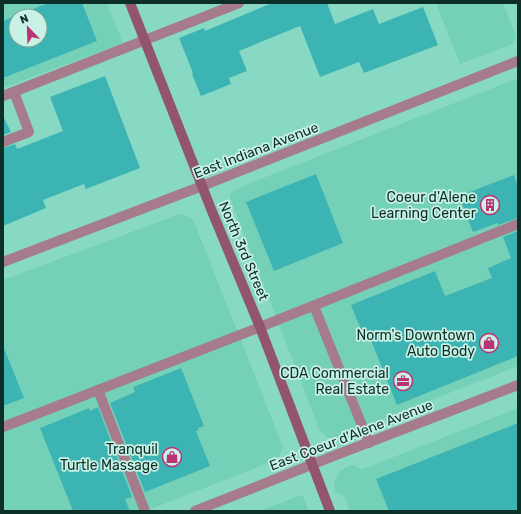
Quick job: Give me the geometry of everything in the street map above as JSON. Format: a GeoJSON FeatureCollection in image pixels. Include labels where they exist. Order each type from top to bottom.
{"type":"FeatureCollection","features":[{"type":"Feature","properties":{"kind":"main road","name":"North 3rd Street"},"geometry":{"type":"LineString","coordinates":[[130,3],[202,186],[260,327],[330,511]]}},
{"type":"Feature","properties":{"kind":"street"},"geometry":{"type":"LineString","coordinates":[[3,96],[239,3]]}},
{"type":"Feature","properties":{"kind":"street","name":"East Indiana Avenue"},"geometry":{"type":"LineString","coordinates":[[3,262],[518,62]]}},
{"type":"Feature","properties":{"kind":"street"},"geometry":{"type":"LineString","coordinates":[[3,142],[29,132],[14,92]]}},
{"type":"Feature","properties":{"kind":"street"},"geometry":{"type":"LineString","coordinates":[[3,427],[314,306],[518,224]]}},
{"type":"Feature","properties":{"kind":"street"},"geometry":{"type":"LineString","coordinates":[[314,306],[369,443]]}},
{"type":"Feature","properties":{"kind":"street","name":"East Coeur d'Alene Avenue"},"geometry":{"type":"LineString","coordinates":[[195,511],[518,385]]}},
{"type":"Feature","properties":{"kind":"street"},"geometry":{"type":"LineString","coordinates":[[98,390],[145,511]]}},
{"type":"Feature","properties":{"kind":"shaded area"},"geometry":{"type":"Polygon","coordinates":[[[3,3],[107,3],[123,43],[3,88],[3,3]]]}},
{"type":"Feature","properties":{"kind":"shaded area"},"geometry":{"type":"Polygon","coordinates":[[[436,3],[503,3],[516,37],[510,45],[460,64],[436,3]]]}},
{"type":"Feature","properties":{"kind":"shaded area"},"geometry":{"type":"Polygon","coordinates":[[[518,78],[518,366],[337,437],[327,437],[320,431],[231,201],[230,196],[232,192],[240,187],[518,78]]]}},
{"type":"Feature","properties":{"kind":"shaded area"},"geometry":{"type":"Polygon","coordinates":[[[183,214],[193,220],[195,224],[283,446],[279,456],[273,461],[146,511],[3,511],[3,280],[183,214]]]}},
{"type":"Feature","properties":{"kind":"shaded area"},"geometry":{"type":"Polygon","coordinates":[[[518,408],[518,511],[350,511],[344,496],[335,491],[334,483],[337,476],[340,471],[348,466],[354,465],[359,469],[363,469],[518,408]]]}},
{"type":"Feature","properties":{"kind":"shaded area"},"geometry":{"type":"Polygon","coordinates":[[[299,496],[303,496],[309,511],[259,511],[299,496]]]}},
{"type":"Feature","properties":{"kind":"building"},"geometry":{"type":"Polygon","coordinates":[[[48,3],[82,3],[97,41],[3,78],[3,21],[8,19],[8,48],[48,48],[48,8],[36,8],[48,3]]]}},
{"type":"Feature","properties":{"kind":"building"},"geometry":{"type":"Polygon","coordinates":[[[272,3],[327,3],[335,24],[373,9],[379,24],[423,7],[438,45],[364,73],[359,62],[320,77],[300,26],[239,51],[247,71],[229,78],[231,84],[201,96],[179,38],[204,28],[205,31],[272,3]]]}},
{"type":"Feature","properties":{"kind":"building"},"geometry":{"type":"Polygon","coordinates":[[[105,76],[140,168],[86,189],[84,184],[43,200],[46,208],[3,226],[3,148],[15,144],[17,149],[63,131],[50,97],[105,76]]]}},
{"type":"Feature","properties":{"kind":"building"},"geometry":{"type":"Polygon","coordinates":[[[3,116],[11,132],[3,135],[3,116]]]}},
{"type":"Feature","properties":{"kind":"building"},"geometry":{"type":"Polygon","coordinates":[[[316,174],[343,243],[274,271],[246,202],[316,174]]]}},
{"type":"Feature","properties":{"kind":"building","name":"Coeur d'Alene Learning Center"},"geometry":{"type":"Polygon","coordinates":[[[514,175],[518,187],[518,218],[498,225],[497,223],[473,232],[459,196],[514,175]]]}},
{"type":"Feature","properties":{"kind":"building"},"geometry":{"type":"Polygon","coordinates":[[[518,231],[518,356],[397,405],[369,335],[364,337],[351,305],[435,271],[445,296],[492,278],[488,268],[511,258],[503,237],[518,231]]]}},
{"type":"Feature","properties":{"kind":"building"},"geometry":{"type":"Polygon","coordinates":[[[4,348],[24,398],[3,406],[3,349],[4,348]]]}},
{"type":"Feature","properties":{"kind":"building"},"geometry":{"type":"Polygon","coordinates":[[[181,368],[204,426],[198,428],[199,430],[196,431],[210,466],[145,492],[110,403],[135,392],[133,387],[181,368]]]}},
{"type":"Feature","properties":{"kind":"building"},"geometry":{"type":"Polygon","coordinates":[[[98,407],[132,497],[125,499],[130,511],[73,511],[40,428],[89,408],[90,411],[98,407]]]}},
{"type":"Feature","properties":{"kind":"building"},"geometry":{"type":"Polygon","coordinates":[[[518,423],[518,511],[389,511],[376,479],[518,423]]]}},
{"type":"Feature","properties":{"kind":"place","name":"Coeur d'Alene Learning Center"},"geometry":{"type":"Point","coordinates":[490,205]}},
{"type":"Feature","properties":{"kind":"place","name":"Norm's Downtown Auto Body"},"geometry":{"type":"Point","coordinates":[489,343]}},
{"type":"Feature","properties":{"kind":"place","name":"CDA Commercial Real Estate"},"geometry":{"type":"Point","coordinates":[403,381]}},
{"type":"Feature","properties":{"kind":"place","name":"Tranquil Turtle Massage"},"geometry":{"type":"Point","coordinates":[172,457]}}]}
